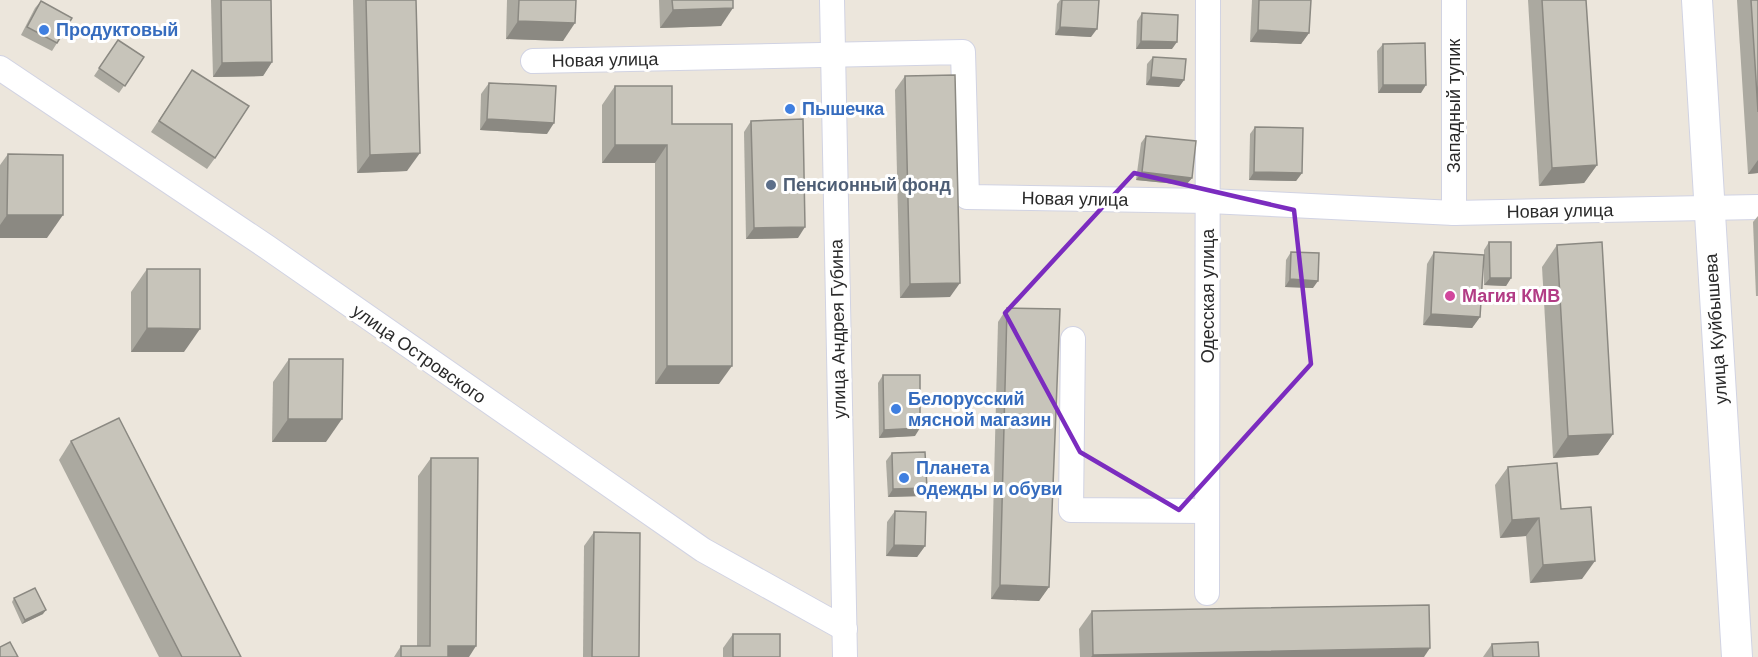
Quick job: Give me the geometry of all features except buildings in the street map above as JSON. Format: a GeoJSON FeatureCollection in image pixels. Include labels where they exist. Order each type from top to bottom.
{"type":"FeatureCollection","features":[{"type":"Feature","properties":{"kind":"street","name":"улица Андрея Губина"},"geometry":{"type":"LineString","coordinates":[[832,0],[845,657]]}},
{"type":"Feature","properties":{"kind":"street","name":"Одесская улица"},"geometry":{"type":"LineString","coordinates":[[1207,593],[1208,0]]}},
{"type":"Feature","properties":{"kind":"street","name":"Западный тупик"},"geometry":{"type":"LineString","coordinates":[[1454,0],[1454,213]]}},
{"type":"Feature","properties":{"kind":"street","name":"улица Куйбышева"},"geometry":{"type":"LineString","coordinates":[[1698,0],[1708,208],[1737,657]]}},
{"type":"Feature","properties":{"kind":"street","name":"Новая улица"},"geometry":{"type":"LineString","coordinates":[[533,62],[963,52],[967,197],[1209,201],[1454,213],[1758,207]]}},
{"type":"Feature","properties":{"kind":"street","name":"улица Островского"},"geometry":{"type":"LineString","coordinates":[[0,68],[267,247],[704,550],[845,628]]}},
{"type":"Feature","properties":{"kind":"street"},"geometry":{"type":"LineString","coordinates":[[1073,339],[1071,510],[1207,511]]}},
{"type":"Feature","properties":{"kind":"highlighted area"},"geometry":{"type":"Polygon","coordinates":[[[1134,173],[1294,210],[1311,364],[1179,510],[1080,452],[1005,313],[1134,173]]]}},
{"type":"Feature","properties":{"kind":"place","name":"Продуктовый"},"geometry":{"type":"Point","coordinates":[44,30]}},
{"type":"Feature","properties":{"kind":"place","name":"Пышечка"},"geometry":{"type":"Point","coordinates":[790,109]}},
{"type":"Feature","properties":{"kind":"place","name":"Пенсионный фонд"},"geometry":{"type":"Point","coordinates":[771,185]}},
{"type":"Feature","properties":{"kind":"place","name":"Магия КМВ"},"geometry":{"type":"Point","coordinates":[1450,296]}},
{"type":"Feature","properties":{"kind":"place","name":"Белорусский мясной магазин"},"geometry":{"type":"Point","coordinates":[896,409]}},
{"type":"Feature","properties":{"kind":"place","name":"Планета одежды и обуви"},"geometry":{"type":"Point","coordinates":[904,478]}}]}
